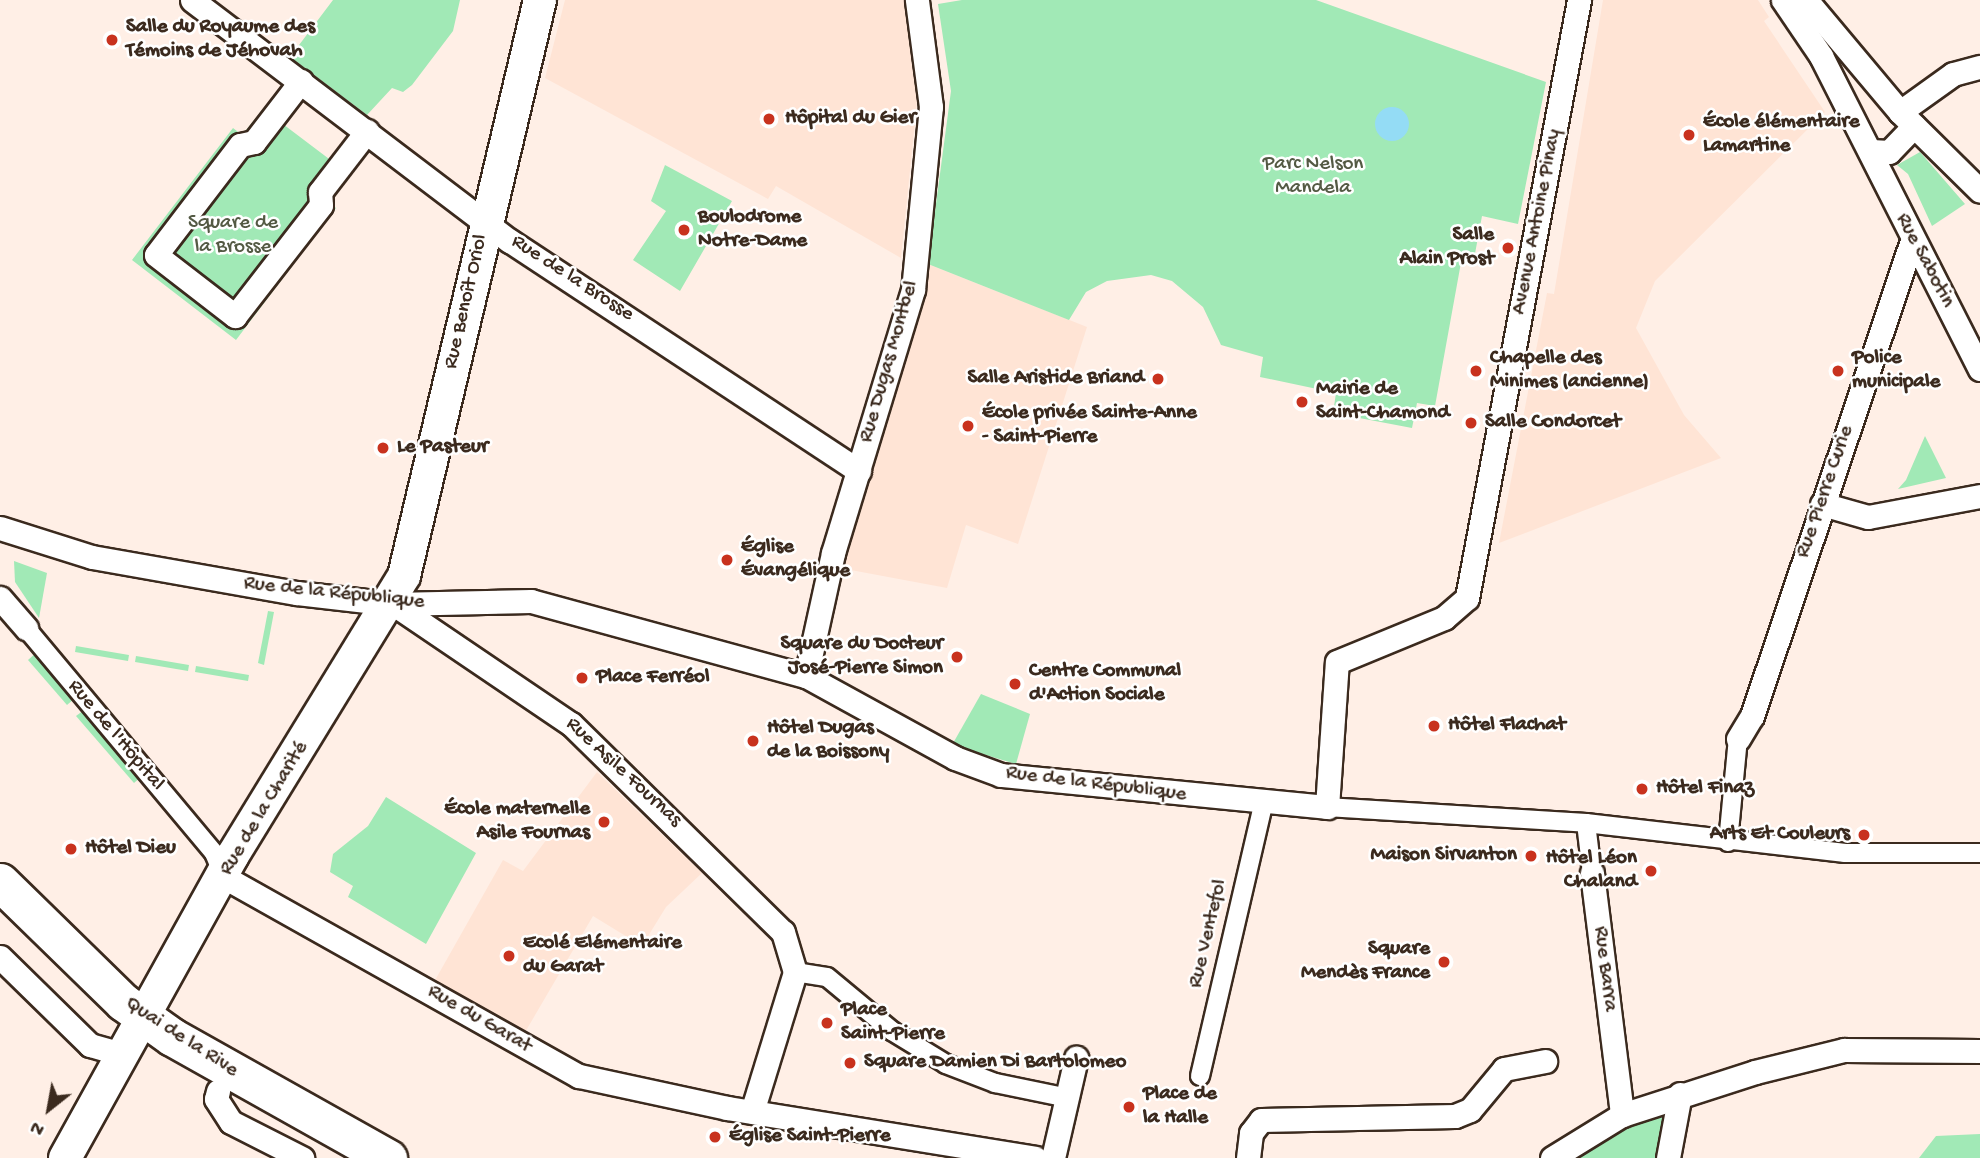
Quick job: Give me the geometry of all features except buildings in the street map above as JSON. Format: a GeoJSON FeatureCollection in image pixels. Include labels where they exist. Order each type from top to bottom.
{"type":"FeatureCollection","features":[{"type":"Feature","properties":{"kind":"main road","name":"Rue Benoît Oriol"},"geometry":{"type":"LineString","coordinates":[[392,604],[540,0]]}},
{"type":"Feature","properties":{"kind":"main road","name":"Rue de la Charité"},"geometry":{"type":"LineString","coordinates":[[65,1158],[224,877],[392,604]]}},
{"type":"Feature","properties":{"kind":"main road","name":"Quai de la Rive"},"geometry":{"type":"LineString","coordinates":[[0,882],[135,1037],[388,1158]]}},
{"type":"Feature","properties":{"kind":"main road","name":"Quai de la Rive"},"geometry":{"type":"LineString","coordinates":[[0,914],[135,1037],[218,1091],[358,1158]]}},
{"type":"Feature","properties":{"kind":"street","name":"Rue de la Brosse"},"geometry":{"type":"LineString","coordinates":[[192,0],[486,223],[859,471]]}},
{"type":"Feature","properties":{"kind":"street","name":"Rue Dugas Montbel"},"geometry":{"type":"LineString","coordinates":[[806,676],[833,553],[913,290],[931,107],[917,0]]}},
{"type":"Feature","properties":{"kind":"street","name":"Avenue Antoine Pinay"},"geometry":{"type":"LineString","coordinates":[[1328,807],[1337,662],[1460,607],[1579,0]]}},
{"type":"Feature","properties":{"kind":"street","name":"Rue Sabotin"},"geometry":{"type":"LineString","coordinates":[[1783,0],[1855,121],[1911,243],[1980,369]]}},
{"type":"Feature","properties":{"kind":"street"},"geometry":{"type":"LineString","coordinates":[[1806,0],[1907,119],[1980,191]]}},
{"type":"Feature","properties":{"kind":"street"},"geometry":{"type":"LineString","coordinates":[[1871,151],[1889,152],[1907,119],[1953,74],[1980,67]]}},
{"type":"Feature","properties":{"kind":"street"},"geometry":{"type":"LineString","coordinates":[[301,81],[254,142],[240,145],[156,255],[235,316],[321,205],[320,192],[366,131]]}},
{"type":"Feature","properties":{"kind":"street"},"geometry":{"type":"LineString","coordinates":[[1855,121],[1871,109],[1907,119]]}},
{"type":"Feature","properties":{"kind":"street","name":"Rue Pierre Curie"},"geometry":{"type":"LineString","coordinates":[[1738,739],[1750,721],[1911,243]]}},
{"type":"Feature","properties":{"kind":"street"},"geometry":{"type":"LineString","coordinates":[[1822,504],[1868,517],[1980,496]]}},
{"type":"Feature","properties":{"kind":"street","name":"Rue de la République"},"geometry":{"type":"LineString","coordinates":[[0,528],[92,558],[392,604],[531,601],[806,676],[946,753],[1000,775],[1265,802],[1586,823],[1728,842],[1845,853],[1980,853]]}},
{"type":"Feature","properties":{"kind":"street","name":"Rue de l'Hôpital"},"geometry":{"type":"LineString","coordinates":[[0,598],[214,853],[224,877]]}},
{"type":"Feature","properties":{"kind":"street","name":"Rue Asile Fournas"},"geometry":{"type":"LineString","coordinates":[[392,604],[476,654],[571,724],[759,903],[783,932],[795,972]]}},
{"type":"Feature","properties":{"kind":"street"},"geometry":{"type":"LineString","coordinates":[[1728,842],[1738,739]]}},
{"type":"Feature","properties":{"kind":"street","name":"Rue Ventefol"},"geometry":{"type":"LineString","coordinates":[[1200,1076],[1265,802]]}},
{"type":"Feature","properties":{"kind":"street","name":"Rue Barra"},"geometry":{"type":"LineString","coordinates":[[1586,823],[1622,1115]]}},
{"type":"Feature","properties":{"kind":"street","name":"Rue du Garat"},"geometry":{"type":"LineString","coordinates":[[224,877],[579,1076],[752,1112]]}},
{"type":"Feature","properties":{"kind":"street"},"geometry":{"type":"LineString","coordinates":[[0,957],[90,1045],[135,1037]]}},
{"type":"Feature","properties":{"kind":"street"},"geometry":{"type":"LineString","coordinates":[[1035,1158],[752,1112],[795,972],[827,977],[892,1031],[946,1065],[995,1083],[1068,1098]]}},
{"type":"Feature","properties":{"kind":"street"},"geometry":{"type":"LineString","coordinates":[[1552,1158],[1622,1115],[1680,1094],[1844,1050],[1980,1051]]}},
{"type":"Feature","properties":{"kind":"street"},"geometry":{"type":"LineString","coordinates":[[1053,1158],[1076,1058]]}},
{"type":"Feature","properties":{"kind":"street"},"geometry":{"type":"LineString","coordinates":[[1248,1158],[1251,1133],[1261,1120],[1455,1116],[1470,1110],[1504,1069],[1545,1061]]}},
{"type":"Feature","properties":{"kind":"street"},"geometry":{"type":"LineString","coordinates":[[218,1091],[216,1099],[231,1122],[302,1158]]}},
{"type":"Feature","properties":{"kind":"street"},"geometry":{"type":"LineString","coordinates":[[1668,1158],[1680,1094]]}},
{"type":"Feature","properties":{"kind":"shaded area","name":"Hôpital du Gier"},"geometry":{"type":"Polygon","coordinates":[[[565,0],[905,0],[917,102],[901,258],[776,186],[768,199],[545,78],[565,0]]]}},
{"type":"Feature","properties":{"kind":"shaded area"},"geometry":{"type":"Polygon","coordinates":[[[1603,0],[1758,0],[1769,17],[1764,21],[1825,112],[1655,281],[1636,328],[1684,415],[1721,458],[1499,543],[1547,293],[1554,294],[1603,0]]]}},
{"type":"Feature","properties":{"kind":"shaded area","name":"École privée Sainte-Anne - Saint-Pierre"},"geometry":{"type":"Polygon","coordinates":[[[928,264],[1087,327],[1018,544],[966,525],[947,588],[840,568],[928,264]]]}},
{"type":"Feature","properties":{"kind":"shaded area"},"geometry":{"type":"Polygon","coordinates":[[[597,772],[702,873],[666,907],[642,946],[593,916],[524,1034],[434,982],[503,860],[523,871],[597,772]]]}},
{"type":"Feature","properties":{"kind":"green space"},"geometry":{"type":"Polygon","coordinates":[[[333,0],[460,0],[453,31],[412,85],[403,92],[392,88],[367,115],[290,57],[333,0]]]}},
{"type":"Feature","properties":{"kind":"green space","name":"Parc Nelson Mandela"},"geometry":{"type":"Polygon","coordinates":[[[962,0],[1316,0],[1546,82],[1518,224],[1482,216],[1474,259],[1462,257],[1435,406],[1417,403],[1412,428],[1333,413],[1336,393],[1260,377],[1263,357],[1221,345],[1203,307],[1172,281],[1151,275],[1107,281],[1086,292],[1069,320],[928,264],[951,91],[938,4],[962,0]]]}},
{"type":"Feature","properties":{"kind":"green space","name":"Square de la Brosse"},"geometry":{"type":"Polygon","coordinates":[[[263,109],[349,174],[329,202],[336,208],[236,340],[132,260],[233,128],[242,135],[263,109]]]}},
{"type":"Feature","properties":{"kind":"green space"},"geometry":{"type":"Polygon","coordinates":[[[1920,152],[1965,204],[1932,226],[1908,174],[1897,165],[1920,152]]]}},
{"type":"Feature","properties":{"kind":"green space","name":"Boulodrome Notre-Dame"},"geometry":{"type":"Polygon","coordinates":[[[665,165],[732,201],[680,291],[633,260],[666,211],[651,201],[665,165]]]}},
{"type":"Feature","properties":{"kind":"green space"},"geometry":{"type":"Polygon","coordinates":[[[1925,436],[1946,478],[1898,489],[1906,480],[1925,436]]]}},
{"type":"Feature","properties":{"kind":"green space"},"geometry":{"type":"Polygon","coordinates":[[[14,561],[47,573],[39,618],[15,582],[14,561]]]}},
{"type":"Feature","properties":{"kind":"green space"},"geometry":{"type":"Polygon","coordinates":[[[268,611],[274,612],[264,665],[258,663],[268,611]]]}},
{"type":"Feature","properties":{"kind":"green space"},"geometry":{"type":"Polygon","coordinates":[[[76,646],[129,655],[128,661],[75,652],[76,646]]]}},
{"type":"Feature","properties":{"kind":"green space"},"geometry":{"type":"Polygon","coordinates":[[[36,653],[75,698],[67,705],[28,660],[36,653]]]}},
{"type":"Feature","properties":{"kind":"green space"},"geometry":{"type":"Polygon","coordinates":[[[136,656],[189,665],[188,671],[135,662],[136,656]]]}},
{"type":"Feature","properties":{"kind":"green space"},"geometry":{"type":"Polygon","coordinates":[[[196,666],[249,675],[248,681],[195,672],[196,666]]]}},
{"type":"Feature","properties":{"kind":"green space"},"geometry":{"type":"Polygon","coordinates":[[[981,694],[1030,714],[1016,764],[952,745],[981,694]]]}},
{"type":"Feature","properties":{"kind":"green space"},"geometry":{"type":"Polygon","coordinates":[[[84,710],[142,776],[134,783],[76,716],[84,710]]]}},
{"type":"Feature","properties":{"kind":"green space"},"geometry":{"type":"Polygon","coordinates":[[[386,797],[476,853],[426,944],[348,897],[353,886],[330,872],[333,854],[368,826],[386,797]]]}},
{"type":"Feature","properties":{"kind":"green space"},"geometry":{"type":"Polygon","coordinates":[[[1680,1094],[1668,1158],[1552,1158],[1680,1094]]]}},
{"type":"Feature","properties":{"kind":"green space"},"geometry":{"type":"Polygon","coordinates":[[[1980,1134],[1980,1158],[1919,1158],[1936,1136],[1980,1134]]]}},
{"type":"Feature","properties":{"kind":"water"},"geometry":{"type":"Polygon","coordinates":[[[1392,107],[1404,112],[1409,124],[1404,136],[1392,141],[1380,136],[1375,124],[1380,112],[1392,107]]]}},
{"type":"Feature","properties":{"kind":"place","name":"Salle du Royaume des Témoins de Jéhovah"},"geometry":{"type":"Point","coordinates":[112,40]}},
{"type":"Feature","properties":{"kind":"place","name":"Hôpital du Gier"},"geometry":{"type":"Point","coordinates":[769,119]}},
{"type":"Feature","properties":{"kind":"place","name":"École élémentaire Lamartine"},"geometry":{"type":"Point","coordinates":[1689,135]}},
{"type":"Feature","properties":{"kind":"place","name":"Boulodrome Notre-Dame"},"geometry":{"type":"Point","coordinates":[684,230]}},
{"type":"Feature","properties":{"kind":"place","name":"Salle Alain Prost"},"geometry":{"type":"Point","coordinates":[1508,248]}},
{"type":"Feature","properties":{"kind":"place","name":"Chapelle des Minimes (ancienne)"},"geometry":{"type":"Point","coordinates":[1476,371]}},
{"type":"Feature","properties":{"kind":"place","name":"Police municipale"},"geometry":{"type":"Point","coordinates":[1838,371]}},
{"type":"Feature","properties":{"kind":"place","name":"Salle Aristide Briand"},"geometry":{"type":"Point","coordinates":[1158,379]}},
{"type":"Feature","properties":{"kind":"place","name":"Mairie de Saint-Chamond"},"geometry":{"type":"Point","coordinates":[1302,402]}},
{"type":"Feature","properties":{"kind":"place","name":"Salle Condorcet"},"geometry":{"type":"Point","coordinates":[1471,423]}},
{"type":"Feature","properties":{"kind":"place","name":"École privée Sainte-Anne - Saint-Pierre"},"geometry":{"type":"Point","coordinates":[968,426]}},
{"type":"Feature","properties":{"kind":"place","name":"Le Pasteur"},"geometry":{"type":"Point","coordinates":[383,448]}},
{"type":"Feature","properties":{"kind":"place","name":"Église Évangélique"},"geometry":{"type":"Point","coordinates":[727,560]}},
{"type":"Feature","properties":{"kind":"place","name":"Square du Docteur José-Pierre Simon"},"geometry":{"type":"Point","coordinates":[957,657]}},
{"type":"Feature","properties":{"kind":"place","name":"Place Ferréol"},"geometry":{"type":"Point","coordinates":[582,678]}},
{"type":"Feature","properties":{"kind":"place","name":"Centre Communal d'Action Sociale"},"geometry":{"type":"Point","coordinates":[1015,684]}},
{"type":"Feature","properties":{"kind":"place","name":"Hôtel Flachat"},"geometry":{"type":"Point","coordinates":[1434,726]}},
{"type":"Feature","properties":{"kind":"place","name":"Hôtel Dugas de la Boissony"},"geometry":{"type":"Point","coordinates":[753,741]}},
{"type":"Feature","properties":{"kind":"place","name":"Hôtel Finaz"},"geometry":{"type":"Point","coordinates":[1642,789]}},
{"type":"Feature","properties":{"kind":"place","name":"École maternelle Asile Fournas"},"geometry":{"type":"Point","coordinates":[604,822]}},
{"type":"Feature","properties":{"kind":"place","name":"Arts Et Couleurs"},"geometry":{"type":"Point","coordinates":[1864,835]}},
{"type":"Feature","properties":{"kind":"place","name":"Hôtel Dieu"},"geometry":{"type":"Point","coordinates":[71,849]}},
{"type":"Feature","properties":{"kind":"place","name":"Maison Sirvanton"},"geometry":{"type":"Point","coordinates":[1531,856]}},
{"type":"Feature","properties":{"kind":"place","name":"Hôtel Léon Chaland"},"geometry":{"type":"Point","coordinates":[1651,871]}},
{"type":"Feature","properties":{"kind":"place","name":"Ecolé Elémentaire du Garat"},"geometry":{"type":"Point","coordinates":[509,956]}},
{"type":"Feature","properties":{"kind":"place","name":"Square Mendès France"},"geometry":{"type":"Point","coordinates":[1444,962]}},
{"type":"Feature","properties":{"kind":"place","name":"Place Saint-Pierre"},"geometry":{"type":"Point","coordinates":[827,1023]}},
{"type":"Feature","properties":{"kind":"place","name":"Square Damien Di Bartolomeo"},"geometry":{"type":"Point","coordinates":[850,1063]}},
{"type":"Feature","properties":{"kind":"place","name":"Place de la Halle"},"geometry":{"type":"Point","coordinates":[1129,1107]}},
{"type":"Feature","properties":{"kind":"place","name":"Église Saint-Pierre"},"geometry":{"type":"Point","coordinates":[715,1137]}}]}
